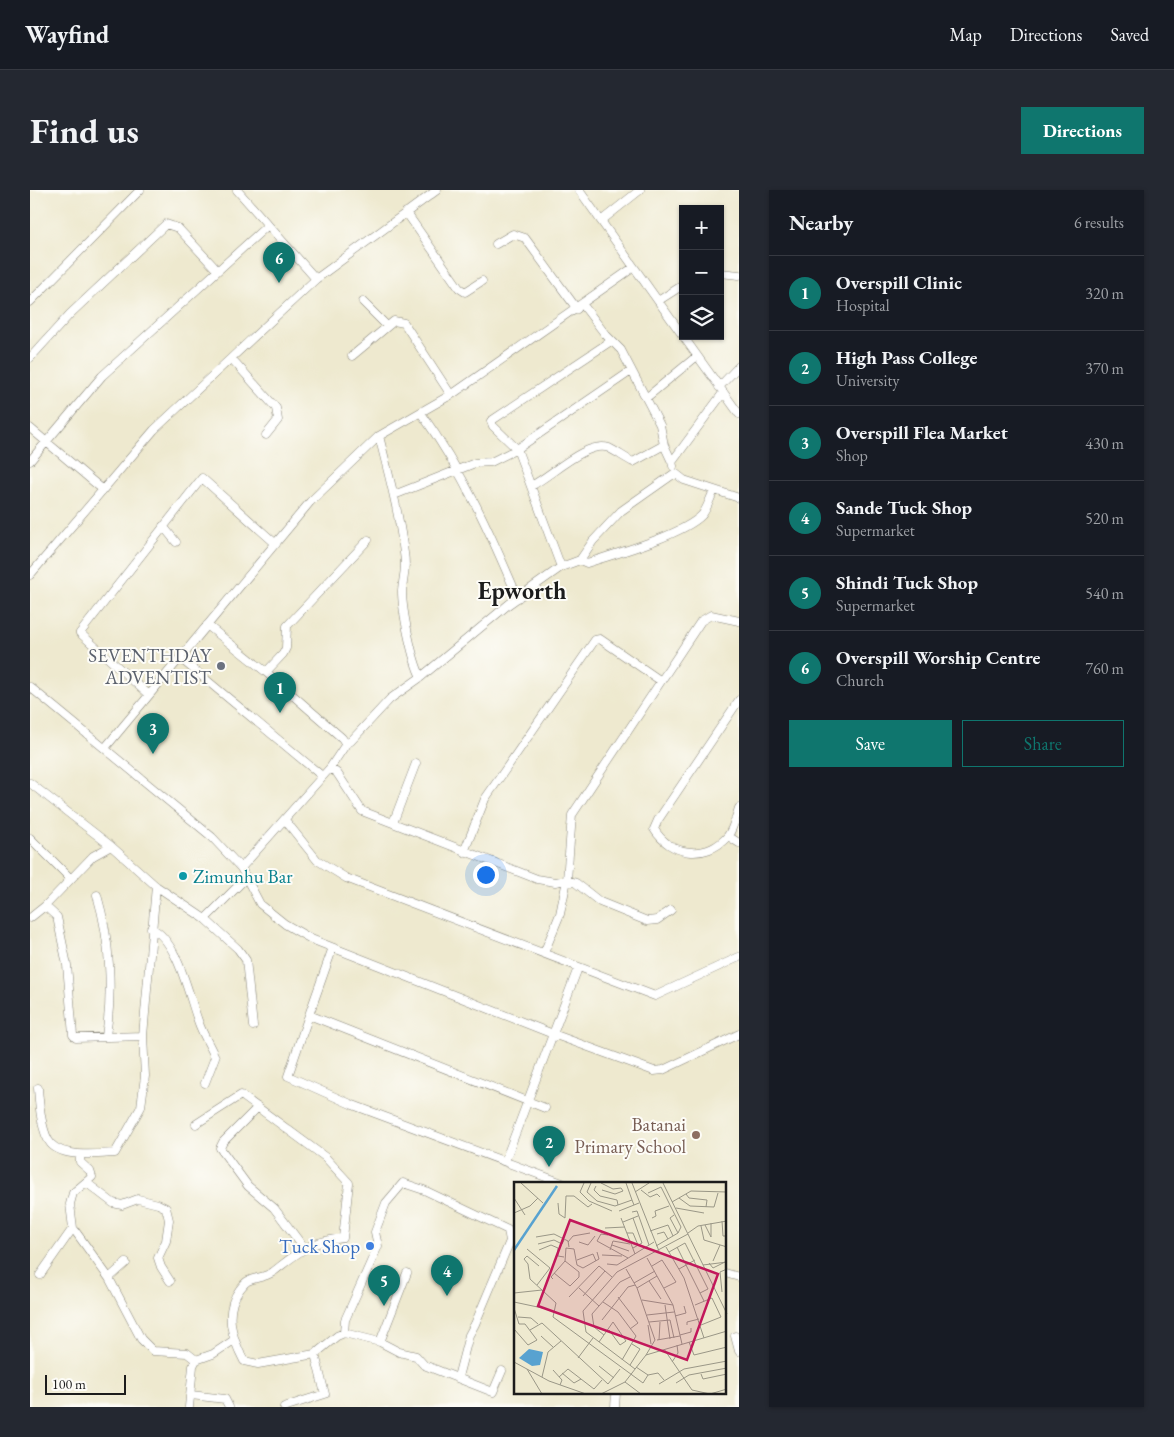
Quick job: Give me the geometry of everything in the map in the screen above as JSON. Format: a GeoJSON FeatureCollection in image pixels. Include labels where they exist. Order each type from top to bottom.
{"type":"FeatureCollection","features":[{"type":"Feature","properties":{"kind":"street"},"geometry":{"type":"LineString","coordinates":[[30,302],[140,190]]}},
{"type":"Feature","properties":{"kind":"street"},"geometry":{"type":"LineString","coordinates":[[237,190],[316,279]]}},
{"type":"Feature","properties":{"kind":"street"},"geometry":{"type":"LineString","coordinates":[[30,575],[102,488],[154,430],[316,279],[437,190]]}},
{"type":"Feature","properties":{"kind":"street"},"geometry":{"type":"LineString","coordinates":[[579,190],[679,331]]}},
{"type":"Feature","properties":{"kind":"street"},"geometry":{"type":"LineString","coordinates":[[601,221],[640,190]]}},
{"type":"Feature","properties":{"kind":"street"},"geometry":{"type":"LineString","coordinates":[[406,212],[459,288],[465,292],[482,281]]}},
{"type":"Feature","properties":{"kind":"street"},"geometry":{"type":"LineString","coordinates":[[30,358],[70,314],[166,224],[178,228],[217,270]]}},
{"type":"Feature","properties":{"kind":"street"},"geometry":{"type":"LineString","coordinates":[[30,461],[102,376],[217,270],[268,226]]}},
{"type":"Feature","properties":{"kind":"street"},"geometry":{"type":"LineString","coordinates":[[496,244],[513,234],[525,238],[580,307],[621,350],[660,425],[664,445],[672,462],[674,473],[684,480],[739,498]]}},
{"type":"Feature","properties":{"kind":"street"},"geometry":{"type":"LineString","coordinates":[[105,748],[310,502],[379,436],[451,395],[580,307],[634,267]]}},
{"type":"Feature","properties":{"kind":"street"},"geometry":{"type":"LineString","coordinates":[[724,273],[739,275]]}},
{"type":"Feature","properties":{"kind":"street"},"geometry":{"type":"LineString","coordinates":[[658,302],[679,288]]}},
{"type":"Feature","properties":{"kind":"street"},"geometry":{"type":"LineString","coordinates":[[363,302],[387,326]]}},
{"type":"Feature","properties":{"kind":"street"},"geometry":{"type":"LineString","coordinates":[[352,356],[394,321],[404,323],[451,395]]}},
{"type":"Feature","properties":{"kind":"street"},"geometry":{"type":"LineString","coordinates":[[686,340],[739,414]]}},
{"type":"Feature","properties":{"kind":"street"},"geometry":{"type":"LineString","coordinates":[[561,567],[517,449],[493,426],[491,421],[611,341]]}},
{"type":"Feature","properties":{"kind":"street"},"geometry":{"type":"LineString","coordinates":[[646,398],[697,356]]}},
{"type":"Feature","properties":{"kind":"street"},"geometry":{"type":"LineString","coordinates":[[232,359],[276,408],[278,420],[266,435]]}},
{"type":"Feature","properties":{"kind":"street"},"geometry":{"type":"LineString","coordinates":[[672,462],[739,366]]}},
{"type":"Feature","properties":{"kind":"street"},"geometry":{"type":"LineString","coordinates":[[394,495],[475,463],[491,462],[517,449],[631,371]]}},
{"type":"Feature","properties":{"kind":"street"},"geometry":{"type":"LineString","coordinates":[[421,413],[458,470],[486,523],[518,598]]}},
{"type":"Feature","properties":{"kind":"street"},"geometry":{"type":"LineString","coordinates":[[30,428],[102,488]]}},
{"type":"Feature","properties":{"kind":"street"},"geometry":{"type":"LineString","coordinates":[[379,436],[394,495],[404,552],[406,573],[402,590],[408,628],[421,677]]}},
{"type":"Feature","properties":{"kind":"street"},"geometry":{"type":"LineString","coordinates":[[531,486],[547,478],[576,455],[596,447],[608,448],[633,462],[664,445]]}},
{"type":"Feature","properties":{"kind":"street"},"geometry":{"type":"LineString","coordinates":[[241,868],[330,768],[346,744],[390,699],[421,677],[518,598],[561,567],[580,560],[593,541],[621,511],[674,473]]}},
{"type":"Feature","properties":{"kind":"street"},"geometry":{"type":"LineString","coordinates":[[149,695],[80,633],[202,478],[276,544]]}},
{"type":"Feature","properties":{"kind":"street"},"geometry":{"type":"LineString","coordinates":[[580,560],[587,563],[638,547],[693,522],[703,514],[714,490]]}},
{"type":"Feature","properties":{"kind":"street"},"geometry":{"type":"LineString","coordinates":[[163,526],[176,542]]}},
{"type":"Feature","properties":{"kind":"street"},"geometry":{"type":"LineString","coordinates":[[266,672],[283,654],[287,626],[368,540]]}},
{"type":"Feature","properties":{"kind":"street"},"geometry":{"type":"LineString","coordinates":[[544,953],[560,914],[566,880],[572,816],[701,621],[710,615],[739,621]]}},
{"type":"Feature","properties":{"kind":"street"},"geometry":{"type":"LineString","coordinates":[[207,626],[266,672],[342,738],[346,744]]}},
{"type":"Feature","properties":{"kind":"street"},"geometry":{"type":"LineString","coordinates":[[464,852],[485,799],[595,640],[600,639],[661,681]]}},
{"type":"Feature","properties":{"kind":"street"},"geometry":{"type":"LineString","coordinates":[[180,658],[322,776]]}},
{"type":"Feature","properties":{"kind":"street"},"geometry":{"type":"LineString","coordinates":[[30,687],[212,837],[241,868],[255,898],[265,909],[295,931],[332,950],[654,1071],[664,1070],[739,1034]]}},
{"type":"Feature","properties":{"kind":"street"},"geometry":{"type":"LineString","coordinates":[[739,700],[658,820],[654,829],[660,839],[686,853],[698,854],[718,844],[728,836],[739,808]]}},
{"type":"Feature","properties":{"kind":"street"},"geometry":{"type":"LineString","coordinates":[[393,823],[416,763]]}},
{"type":"Feature","properties":{"kind":"street"},"geometry":{"type":"LineString","coordinates":[[330,768],[362,811],[537,879],[555,882],[566,880],[576,883],[600,902],[647,922],[657,920],[671,910]]}},
{"type":"Feature","properties":{"kind":"street"},"geometry":{"type":"LineString","coordinates":[[30,783],[111,846],[156,886],[205,919],[238,949],[246,960],[253,1026]]}},
{"type":"Feature","properties":{"kind":"street"},"geometry":{"type":"LineString","coordinates":[[285,820],[317,860],[346,878],[655,996],[739,957]]}},
{"type":"Feature","properties":{"kind":"street"},"geometry":{"type":"LineString","coordinates":[[728,836],[739,843]]}},
{"type":"Feature","properties":{"kind":"street"},"geometry":{"type":"LineString","coordinates":[[30,838],[71,879]]}},
{"type":"Feature","properties":{"kind":"street"},"geometry":{"type":"LineString","coordinates":[[30,852],[37,845]]}},
{"type":"Feature","properties":{"kind":"street"},"geometry":{"type":"LineString","coordinates":[[30,918],[46,906],[93,856],[111,846]]}},
{"type":"Feature","properties":{"kind":"street"},"geometry":{"type":"LineString","coordinates":[[205,919],[245,879]]}},
{"type":"Feature","properties":{"kind":"street"},"geometry":{"type":"LineString","coordinates":[[38,1088],[40,1114],[50,1144],[60,1150],[80,1155],[115,1153],[141,1107],[145,1076],[144,1036],[151,928],[156,886]]}},
{"type":"Feature","properties":{"kind":"street"},"geometry":{"type":"LineString","coordinates":[[97,895],[105,921],[109,957],[106,1036]]}},
{"type":"Feature","properties":{"kind":"street"},"geometry":{"type":"LineString","coordinates":[[46,906],[56,917],[67,965],[73,1035],[76,1038],[144,1036]]}},
{"type":"Feature","properties":{"kind":"street"},"geometry":{"type":"LineString","coordinates":[[151,928],[159,932],[181,966],[200,1027],[215,1057],[205,1083]]}},
{"type":"Feature","properties":{"kind":"street"},"geometry":{"type":"LineString","coordinates":[[332,950],[288,1076],[353,1105],[559,1182]]}},
{"type":"Feature","properties":{"kind":"street"},"geometry":{"type":"LineString","coordinates":[[504,1161],[578,968]]}},
{"type":"Feature","properties":{"kind":"street"},"geometry":{"type":"LineString","coordinates":[[309,1015],[545,1108]]}},
{"type":"Feature","properties":{"kind":"street"},"geometry":{"type":"LineString","coordinates":[[196,1124],[241,1095],[325,1157],[349,1183],[343,1238],[320,1241],[304,1248],[266,1277],[247,1281],[234,1298],[230,1315],[234,1340],[244,1361],[258,1364],[315,1354],[337,1336],[344,1333],[380,1342],[399,1352],[416,1356],[424,1365],[493,1392],[502,1371]]}},
{"type":"Feature","properties":{"kind":"street"},"geometry":{"type":"LineString","coordinates":[[258,1107],[223,1142],[220,1148],[248,1186],[274,1208],[304,1248]]}},
{"type":"Feature","properties":{"kind":"street"},"geometry":{"type":"LineString","coordinates":[[80,1155],[80,1162],[90,1171],[92,1177],[73,1193],[70,1204],[73,1228],[108,1278],[141,1339],[153,1351],[186,1353],[196,1360]]}},
{"type":"Feature","properties":{"kind":"street"},"geometry":{"type":"LineString","coordinates":[[86,1182],[113,1203],[122,1205],[138,1199],[166,1208],[168,1220],[166,1241],[158,1258],[160,1267],[170,1281]]}},
{"type":"Feature","properties":{"kind":"street"},"geometry":{"type":"LineString","coordinates":[[344,1333],[345,1320],[378,1246],[375,1232],[386,1204],[403,1183],[424,1190],[508,1230],[510,1241],[475,1324],[468,1335],[458,1377]]}},
{"type":"Feature","properties":{"kind":"street"},"geometry":{"type":"LineString","coordinates":[[40,1275],[73,1228]]}},
{"type":"Feature","properties":{"kind":"street"},"geometry":{"type":"LineString","coordinates":[[108,1278],[126,1263]]}},
{"type":"Feature","properties":{"kind":"street"},"geometry":{"type":"LineString","coordinates":[[380,1342],[407,1273]]}},
{"type":"Feature","properties":{"kind":"street"},"geometry":{"type":"LineString","coordinates":[[726,1273],[739,1277]]}},
{"type":"Feature","properties":{"kind":"street"},"geometry":{"type":"LineString","coordinates":[[735,1336],[739,1351]]}},
{"type":"Feature","properties":{"kind":"street"},"geometry":{"type":"LineString","coordinates":[[189,1407],[193,1366],[196,1360],[213,1354],[234,1340]]}},
{"type":"Feature","properties":{"kind":"street"},"geometry":{"type":"LineString","coordinates":[[284,1407],[325,1394],[315,1354]]}},
{"type":"Feature","properties":{"kind":"street"},"geometry":{"type":"LineString","coordinates":[[615,1407],[616,1394]]}},
{"type":"Feature","properties":{"kind":"street"},"geometry":{"type":"LineString","coordinates":[[191,1395],[225,1400],[229,1407]]}},
{"type":"Feature","properties":{"kind":"place","name":"Overspill Worship Centre"},"geometry":{"type":"Point","coordinates":[279,283]}},
{"type":"Feature","properties":{"kind":"place","name":"SEVENTHDAY ADVENTIST"},"geometry":{"type":"Point","coordinates":[221,666]}},
{"type":"Feature","properties":{"kind":"place","name":"Overspill Clinic"},"geometry":{"type":"Point","coordinates":[280,713]}},
{"type":"Feature","properties":{"kind":"place","name":"Overspill Flea Market"},"geometry":{"type":"Point","coordinates":[153,754]}},
{"type":"Feature","properties":{"kind":"place","name":"Zimunhu Bar"},"geometry":{"type":"Point","coordinates":[183,876]}},
{"type":"Feature","properties":{"kind":"place","name":"Batanai Primary School"},"geometry":{"type":"Point","coordinates":[696,1135]}},
{"type":"Feature","properties":{"kind":"place","name":"High Pass College"},"geometry":{"type":"Point","coordinates":[549,1167]}},
{"type":"Feature","properties":{"kind":"place","name":"Tuck Shop"},"geometry":{"type":"Point","coordinates":[370,1246]}},
{"type":"Feature","properties":{"kind":"place","name":"Sande Tuck Shop"},"geometry":{"type":"Point","coordinates":[447,1296]}},
{"type":"Feature","properties":{"kind":"place","name":"Shindi Tuck Shop"},"geometry":{"type":"Point","coordinates":[384,1306]}},
{"type":"Feature","properties":{"kind":"district","name":"Epworth"},"geometry":{"type":"Point","coordinates":[522,590]}}]}
